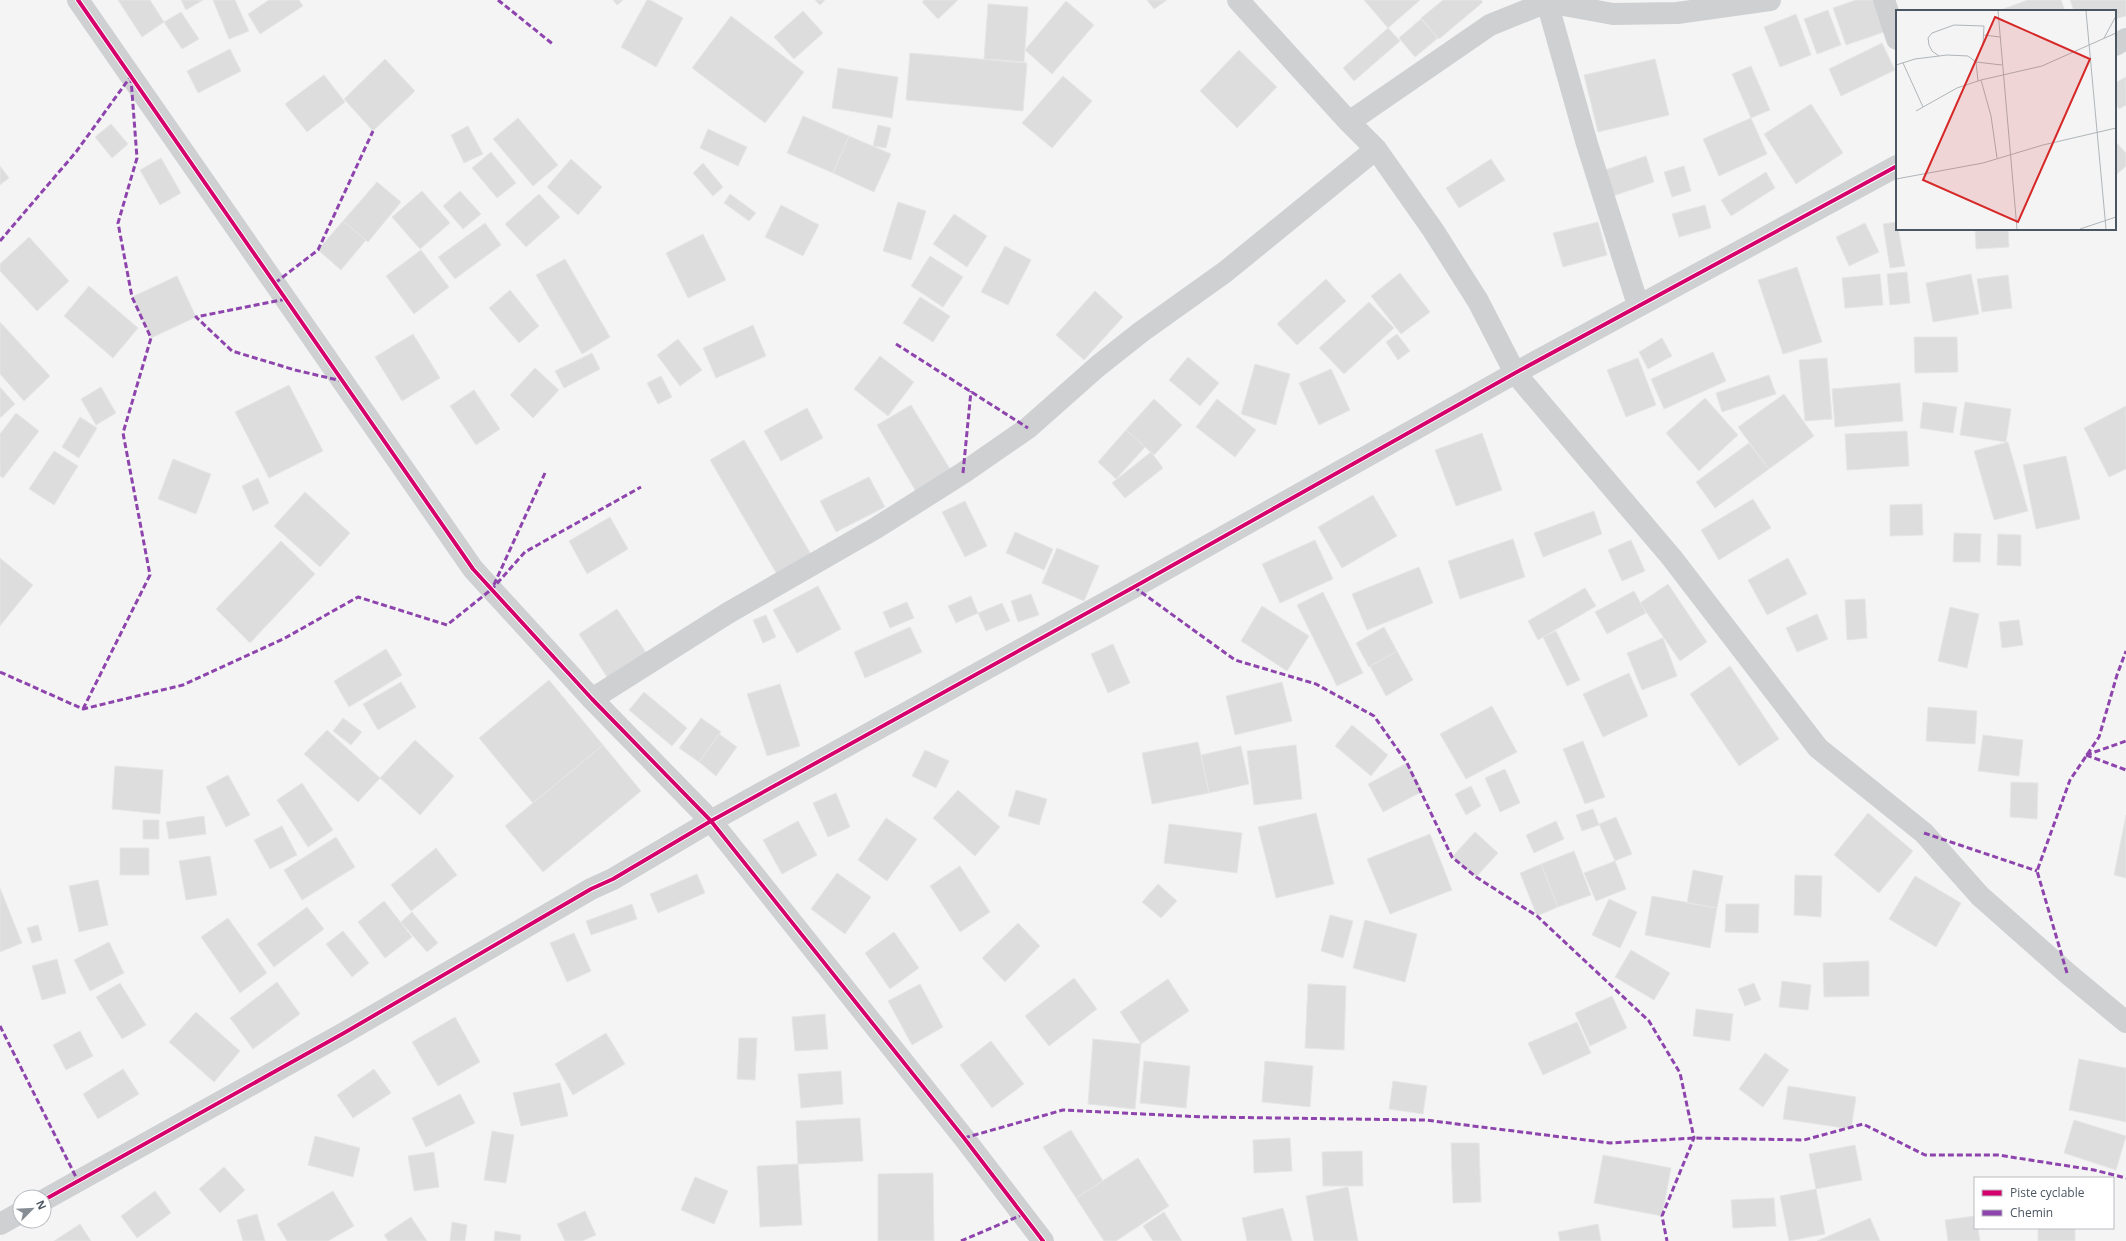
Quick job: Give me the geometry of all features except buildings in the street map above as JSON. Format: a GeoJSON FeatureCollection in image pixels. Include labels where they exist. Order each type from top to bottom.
{"type":"FeatureCollection","features":[{"type":"Feature","properties":{"kind":"street"},"geometry":{"type":"LineString","coordinates":[[78,0],[473,569],[592,699],[711,821],[973,1150],[1043,1241]]}},
{"type":"Feature","properties":{"kind":"street"},"geometry":{"type":"LineString","coordinates":[[1238,0],[1349,122],[1376,149],[1433,230],[1478,301],[1515,373],[1672,558],[1818,748],[1924,833],[1980,896],[2067,973],[2126,1022]]}},
{"type":"Feature","properties":{"kind":"street"},"geometry":{"type":"LineString","coordinates":[[1349,122],[1490,25],[1548,1],[1613,14],[1669,14],[1770,0]]}},
{"type":"Feature","properties":{"kind":"street"},"geometry":{"type":"LineString","coordinates":[[1884,0],[1896,36]]}},
{"type":"Feature","properties":{"kind":"street"},"geometry":{"type":"LineString","coordinates":[[1548,1],[1587,144],[1638,305]]}},
{"type":"Feature","properties":{"kind":"street"},"geometry":{"type":"LineString","coordinates":[[2116,44],[2126,39]]}},
{"type":"Feature","properties":{"kind":"street"},"geometry":{"type":"LineString","coordinates":[[592,699],[728,613],[876,528],[963,473],[1028,428],[1141,332],[1225,272],[1376,149]]}},
{"type":"Feature","properties":{"kind":"street"},"geometry":{"type":"LineString","coordinates":[[52,1196],[344,1033],[591,889],[613,879],[711,821],[1134,587],[1638,305],[1896,167]]}},
{"type":"Feature","properties":{"kind":"street"},"geometry":{"type":"LineString","coordinates":[[0,1224],[12,1217]]}},
{"type":"Feature","properties":{"kind":"marked path"},"geometry":{"type":"LineString","coordinates":[[498,0],[554,45]]}},
{"type":"Feature","properties":{"kind":"marked path"},"geometry":{"type":"LineString","coordinates":[[0,241],[76,152],[131,76]]}},
{"type":"Feature","properties":{"kind":"marked path"},"geometry":{"type":"LineString","coordinates":[[83,709],[150,575],[123,433],[151,338],[132,297],[118,223],[137,158],[131,79]]}},
{"type":"Feature","properties":{"kind":"marked path"},"geometry":{"type":"LineString","coordinates":[[275,283],[318,250],[373,131]]}},
{"type":"Feature","properties":{"kind":"marked path"},"geometry":{"type":"LineString","coordinates":[[286,299],[196,317],[232,351],[295,370],[342,381]]}},
{"type":"Feature","properties":{"kind":"marked path"},"geometry":{"type":"LineString","coordinates":[[896,344],[1028,428]]}},
{"type":"Feature","properties":{"kind":"marked path"},"geometry":{"type":"LineString","coordinates":[[963,473],[971,391]]}},
{"type":"Feature","properties":{"kind":"marked path"},"geometry":{"type":"LineString","coordinates":[[545,473],[492,589],[525,552],[641,487]]}},
{"type":"Feature","properties":{"kind":"marked path"},"geometry":{"type":"LineString","coordinates":[[1134,587],[1235,660],[1316,684],[1374,716],[1407,763],[1452,857],[1476,877],[1537,916],[1649,1021],[1680,1073],[1694,1138],[1662,1216],[1667,1241]]}},
{"type":"Feature","properties":{"kind":"marked path"},"geometry":{"type":"LineString","coordinates":[[0,672],[83,709],[183,685],[285,638],[358,597],[447,625],[492,589]]}},
{"type":"Feature","properties":{"kind":"marked path"},"geometry":{"type":"LineString","coordinates":[[2067,973],[2037,871],[2070,780],[2099,737],[2117,675],[2126,651]]}},
{"type":"Feature","properties":{"kind":"marked path"},"geometry":{"type":"LineString","coordinates":[[2086,755],[2126,741]]}},
{"type":"Feature","properties":{"kind":"marked path"},"geometry":{"type":"LineString","coordinates":[[2086,755],[2126,770]]}},
{"type":"Feature","properties":{"kind":"marked path"},"geometry":{"type":"LineString","coordinates":[[1924,833],[2037,871]]}},
{"type":"Feature","properties":{"kind":"marked path"},"geometry":{"type":"LineString","coordinates":[[0,1026],[78,1181]]}},
{"type":"Feature","properties":{"kind":"marked path"},"geometry":{"type":"LineString","coordinates":[[964,1138],[1063,1110],[1203,1117],[1425,1120],[1610,1143],[1694,1138],[1804,1140],[1863,1124],[1925,1155],[1998,1155],[2094,1170],[2126,1178]]}},
{"type":"Feature","properties":{"kind":"marked path"},"geometry":{"type":"LineString","coordinates":[[961,1241],[1024,1214]]}},
{"type":"Feature","properties":{"kind":"cycle path"},"geometry":{"type":"LineString","coordinates":[[78,0],[473,569],[592,699],[711,821],[964,1138],[1043,1241]]}},
{"type":"Feature","properties":{"kind":"cycle path"},"geometry":{"type":"LineString","coordinates":[[52,1196],[344,1033],[591,889],[613,879],[711,821],[1134,587],[1515,373],[1896,167]]}}]}
